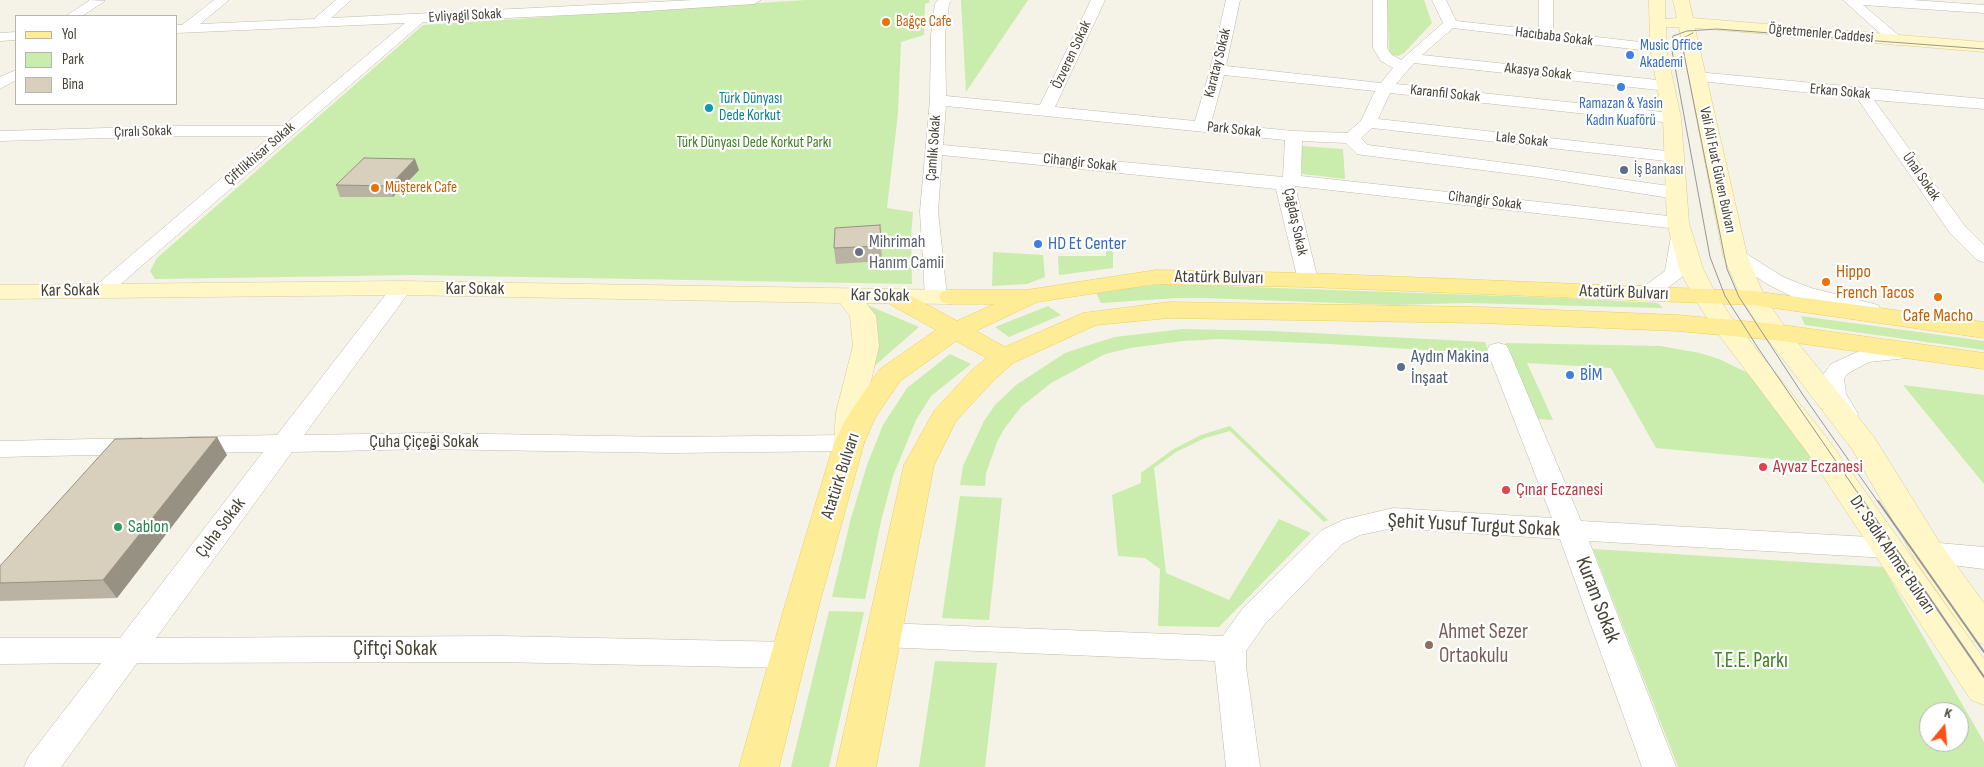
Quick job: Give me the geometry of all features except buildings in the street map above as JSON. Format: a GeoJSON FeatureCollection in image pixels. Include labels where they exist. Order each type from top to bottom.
{"type":"FeatureCollection","features":[{"type":"Feature","properties":{"kind":"main road","name":"Vali Ali Fuat Güven Bulvarı"},"geometry":{"type":"LineString","coordinates":[[1681,0],[1672,23],[1658,48],[1672,118],[1680,229],[1691,269],[1705,296],[1726,327]]}},
{"type":"Feature","properties":{"kind":"main road","name":"Vali Ali Fuat Güven Bulvarı"},"geometry":{"type":"LineString","coordinates":[[1672,23],[1697,78],[1735,255],[1753,298],[1776,332]]}},
{"type":"Feature","properties":{"kind":"main road","name":"Öğretmenler Caddesi"},"geometry":{"type":"LineString","coordinates":[[1672,23],[1698,38],[1726,35],[1984,55]]}},
{"type":"Feature","properties":{"kind":"main road","name":"Öğretmenler Caddesi"},"geometry":{"type":"LineString","coordinates":[[1672,23],[1984,47]]}},
{"type":"Feature","properties":{"kind":"main road","name":"Atatürk Bulvarı"},"geometry":{"type":"LineString","coordinates":[[759,767],[849,443],[861,417],[890,376],[943,338],[1032,296],[1156,277],[1308,280],[1753,298],[1984,330]]}},
{"type":"Feature","properties":{"kind":"main road","name":"Kar Sokak"},"geometry":{"type":"LineString","coordinates":[[0,292],[401,288],[943,297]]}},
{"type":"Feature","properties":{"kind":"main road"},"geometry":{"type":"LineString","coordinates":[[1065,290],[1092,318]]}},
{"type":"Feature","properties":{"kind":"main road"},"geometry":{"type":"LineString","coordinates":[[848,296],[863,316],[866,346],[850,412],[849,443]]}},
{"type":"Feature","properties":{"kind":"main road"},"geometry":{"type":"LineString","coordinates":[[943,297],[1032,296]]}},
{"type":"Feature","properties":{"kind":"main road"},"geometry":{"type":"LineString","coordinates":[[895,297],[1004,357]]}},
{"type":"Feature","properties":{"kind":"main road","name":"Atatürk Bulvarı"},"geometry":{"type":"LineString","coordinates":[[856,767],[919,464],[944,417],[982,376],[1004,357],[1061,330],[1092,318],[1169,310],[1481,315],[1726,327],[1776,332],[1984,361]]}},
{"type":"Feature","properties":{"kind":"main road","name":"Dr. Sadık Ahmet Bulvarı"},"geometry":{"type":"LineString","coordinates":[[1726,327],[1817,445],[1984,689]]}},
{"type":"Feature","properties":{"kind":"main road","name":"Dr. Sadık Ahmet Bulvarı"},"geometry":{"type":"LineString","coordinates":[[1776,332],[1864,444],[1928,552],[1984,630]]}},
{"type":"Feature","properties":{"kind":"street"},"geometry":{"type":"LineString","coordinates":[[93,0],[111,0]]}},
{"type":"Feature","properties":{"kind":"street"},"geometry":{"type":"LineString","coordinates":[[75,15],[98,0]]}},
{"type":"Feature","properties":{"kind":"street"},"geometry":{"type":"LineString","coordinates":[[181,29],[222,0]]}},
{"type":"Feature","properties":{"kind":"street"},"geometry":{"type":"LineString","coordinates":[[318,22],[344,0]]}},
{"type":"Feature","properties":{"kind":"street","name":"Evliyagil Sokak"},"geometry":{"type":"LineString","coordinates":[[181,29],[419,18],[552,6],[754,0]]}},
{"type":"Feature","properties":{"kind":"street","name":"Özveren Sokak"},"geometry":{"type":"LineString","coordinates":[[1046,110],[1098,0]]}},
{"type":"Feature","properties":{"kind":"street","name":"Karatay Sokak"},"geometry":{"type":"LineString","coordinates":[[1202,127],[1218,70],[1233,0]]}},
{"type":"Feature","properties":{"kind":"street"},"geometry":{"type":"LineString","coordinates":[[1380,0],[1380,48],[1386,58],[1406,62]]}},
{"type":"Feature","properties":{"kind":"street"},"geometry":{"type":"LineString","coordinates":[[1366,187],[1357,144],[1385,87],[1406,62],[1450,24],[1448,16],[1439,0]]}},
{"type":"Feature","properties":{"kind":"street"},"geometry":{"type":"LineString","coordinates":[[1546,0],[1546,36]]}},
{"type":"Feature","properties":{"kind":"street"},"geometry":{"type":"LineString","coordinates":[[1850,0],[1897,40]]}},
{"type":"Feature","properties":{"kind":"street"},"geometry":{"type":"LineString","coordinates":[[1855,0],[1984,9]]}},
{"type":"Feature","properties":{"kind":"street","name":"Çamlık Sokak"},"geometry":{"type":"LineString","coordinates":[[942,1],[938,35],[938,100],[929,211],[943,297]]}},
{"type":"Feature","properties":{"kind":"street","name":"Çiftlikhisar Sokak"},"geometry":{"type":"LineString","coordinates":[[101,291],[419,18]]}},
{"type":"Feature","properties":{"kind":"street","name":"Hacıbaba Sokak"},"geometry":{"type":"LineString","coordinates":[[1450,24],[1658,48]]}},
{"type":"Feature","properties":{"kind":"street"},"geometry":{"type":"LineString","coordinates":[[0,37],[15,36]]}},
{"type":"Feature","properties":{"kind":"street","name":"Akasya Sokak"},"geometry":{"type":"LineString","coordinates":[[1406,62],[1667,86]]}},
{"type":"Feature","properties":{"kind":"street","name":"Karanfil Sokak"},"geometry":{"type":"LineString","coordinates":[[1218,70],[1672,118]]}},
{"type":"Feature","properties":{"kind":"street"},"geometry":{"type":"LineString","coordinates":[[0,84],[15,75]]}},
{"type":"Feature","properties":{"kind":"street","name":"Erkan Sokak"},"geometry":{"type":"LineString","coordinates":[[1697,78],[1984,104]]}},
{"type":"Feature","properties":{"kind":"street","name":"Ünal Sokak"},"geometry":{"type":"LineString","coordinates":[[1862,94],[1957,229],[1984,256]]}},
{"type":"Feature","properties":{"kind":"street","name":"Park Sokak"},"geometry":{"type":"LineString","coordinates":[[938,100],[1294,136],[1676,193]]}},
{"type":"Feature","properties":{"kind":"street","name":"Lale Sokak"},"geometry":{"type":"LineString","coordinates":[[1368,124],[1675,157]]}},
{"type":"Feature","properties":{"kind":"street","name":"Çıralı Sokak"},"geometry":{"type":"LineString","coordinates":[[0,136],[178,131],[286,131]]}},
{"type":"Feature","properties":{"kind":"street","name":"Çağdaş Sokak"},"geometry":{"type":"LineString","coordinates":[[1294,136],[1288,182],[1308,280]]}},
{"type":"Feature","properties":{"kind":"street","name":"Cihangir Sokak"},"geometry":{"type":"LineString","coordinates":[[935,148],[1288,182],[1366,187],[1680,229]]}},
{"type":"Feature","properties":{"kind":"street"},"geometry":{"type":"LineString","coordinates":[[1600,293],[1652,290],[1675,273],[1680,229]]}},
{"type":"Feature","properties":{"kind":"street"},"geometry":{"type":"LineString","coordinates":[[1957,229],[1984,232]]}},
{"type":"Feature","properties":{"kind":"street"},"geometry":{"type":"LineString","coordinates":[[1735,255],[1776,281],[1803,292],[1851,306],[1930,323]]}},
{"type":"Feature","properties":{"kind":"street","name":"Çuha Sokak"},"geometry":{"type":"LineString","coordinates":[[41,767],[401,288]]}},
{"type":"Feature","properties":{"kind":"street","name":"Kuram Sokak"},"geometry":{"type":"LineString","coordinates":[[1498,350],[1571,530],[1659,767]]}},
{"type":"Feature","properties":{"kind":"street"},"geometry":{"type":"LineString","coordinates":[[1864,444],[1834,394],[1832,379],[1839,368],[1864,356],[1915,352]]}},
{"type":"Feature","properties":{"kind":"street","name":"Çuha Çiçeği Sokak"},"geometry":{"type":"LineString","coordinates":[[0,449],[425,441],[671,445],[849,443]]}},
{"type":"Feature","properties":{"kind":"street","name":"Şehit Yusuf Turgut Sokak"},"geometry":{"type":"LineString","coordinates":[[1231,649],[1254,616],[1332,537],[1353,527],[1393,518],[1888,548]]}},
{"type":"Feature","properties":{"kind":"street"},"geometry":{"type":"LineString","coordinates":[[1928,552],[1984,558]]}},
{"type":"Feature","properties":{"kind":"street"},"geometry":{"type":"LineString","coordinates":[[883,635],[1231,649],[1230,666],[1243,767]]}},
{"type":"Feature","properties":{"kind":"street","name":"Çiftçi Sokak"},"geometry":{"type":"LineString","coordinates":[[0,652],[499,649],[789,655]]}},
{"type":"Feature","properties":{"kind":"green space","name":"Türk Dünyası Dede Korkut Parkı"},"geometry":{"type":"Polygon","coordinates":[[[806,0],[929,0],[930,2],[925,4],[924,35],[901,42],[898,113],[887,208],[913,212],[911,236],[912,284],[414,275],[155,279],[150,271],[157,258],[423,25],[806,0]]]}},
{"type":"Feature","properties":{"kind":"green space"},"geometry":{"type":"Polygon","coordinates":[[[961,0],[1028,0],[966,92],[961,0]]]}},
{"type":"Feature","properties":{"kind":"green space"},"geometry":{"type":"Polygon","coordinates":[[[1387,0],[1424,0],[1432,23],[1404,53],[1398,56],[1392,55],[1389,52],[1387,0]]]}},
{"type":"Feature","properties":{"kind":"green space"},"geometry":{"type":"Polygon","coordinates":[[[1302,146],[1343,149],[1345,179],[1302,174],[1302,146]]]}},
{"type":"Feature","properties":{"kind":"green space"},"geometry":{"type":"Polygon","coordinates":[[[1106,239],[1113,239],[1113,268],[1059,275],[1058,256],[1106,256],[1106,239]]]}},
{"type":"Feature","properties":{"kind":"green space"},"geometry":{"type":"Polygon","coordinates":[[[993,252],[1043,255],[1045,277],[1027,284],[992,286],[993,252]]]}},
{"type":"Feature","properties":{"kind":"green space"},"geometry":{"type":"Polygon","coordinates":[[[1164,284],[1562,298],[1658,303],[1663,308],[1466,303],[1392,305],[1205,298],[1101,303],[1096,293],[1164,284]]]}},
{"type":"Feature","properties":{"kind":"green space"},"geometry":{"type":"Polygon","coordinates":[[[865,304],[919,327],[872,368],[878,343],[878,330],[873,315],[865,304]]]}},
{"type":"Feature","properties":{"kind":"green space"},"geometry":{"type":"Polygon","coordinates":[[[1048,306],[1061,315],[1009,337],[995,327],[1048,306]]]}},
{"type":"Feature","properties":{"kind":"green space"},"geometry":{"type":"Polygon","coordinates":[[[1801,316],[1984,341],[1984,350],[1805,325],[1801,316]]]}},
{"type":"Feature","properties":{"kind":"green space"},"geometry":{"type":"Polygon","coordinates":[[[1183,329],[1273,331],[1485,342],[1490,354],[1221,339],[1183,341],[1130,348],[1105,354],[1051,383],[1021,407],[1004,429],[997,442],[986,473],[985,486],[960,485],[963,466],[984,421],[995,405],[1016,385],[1065,353],[1115,337],[1183,329]]]}},
{"type":"Feature","properties":{"kind":"green space"},"geometry":{"type":"Polygon","coordinates":[[[1505,343],[1660,346],[1700,353],[1719,359],[1752,375],[1816,463],[1656,448],[1611,368],[1527,363],[1553,420],[1538,419],[1505,343]]]}},
{"type":"Feature","properties":{"kind":"green space"},"geometry":{"type":"Polygon","coordinates":[[[950,354],[971,364],[931,396],[916,420],[893,476],[881,521],[865,599],[832,597],[851,518],[867,465],[883,425],[907,388],[950,354]]]}},
{"type":"Feature","properties":{"kind":"green space"},"geometry":{"type":"Polygon","coordinates":[[[1903,385],[1984,395],[1984,484],[1903,385]]]}},
{"type":"Feature","properties":{"kind":"green space"},"geometry":{"type":"Polygon","coordinates":[[[1230,426],[1328,520],[1324,522],[1230,431],[1205,438],[1176,452],[1154,468],[1166,573],[1229,600],[1279,519],[1311,533],[1219,627],[1158,626],[1160,569],[1145,558],[1118,556],[1112,495],[1141,483],[1141,473],[1172,450],[1201,435],[1230,426]]]}},
{"type":"Feature","properties":{"kind":"green space"},"geometry":{"type":"Polygon","coordinates":[[[960,496],[1002,498],[989,620],[942,618],[960,496]]]}},
{"type":"Feature","properties":{"kind":"green space","name":"T.E.E. Parkı"},"geometry":{"type":"Polygon","coordinates":[[[1593,549],[1883,567],[1961,702],[1919,702],[1919,752],[1969,752],[1969,716],[1984,742],[1984,767],[1678,767],[1593,549]]]}},
{"type":"Feature","properties":{"kind":"green space"},"geometry":{"type":"Polygon","coordinates":[[[829,611],[864,612],[829,767],[791,767],[829,611]]]}},
{"type":"Feature","properties":{"kind":"green space"},"geometry":{"type":"Polygon","coordinates":[[[935,661],[997,663],[985,767],[919,767],[935,661]]]}},
{"type":"Feature","properties":{"kind":"tram line"},"geometry":{"type":"LineString","coordinates":[[1864,502],[1758,348],[1725,296],[1710,257],[1671,45],[1673,36],[1687,31],[1717,29],[1984,49]]}},
{"type":"Feature","properties":{"kind":"tram line"},"geometry":{"type":"LineString","coordinates":[[1693,33],[1681,39],[1727,269],[1739,297],[1803,395],[1878,502]]}},
{"type":"Feature","properties":{"kind":"tram line"},"geometry":{"type":"LineString","coordinates":[[1863,501],[1984,677]]}},
{"type":"Feature","properties":{"kind":"tram line"},"geometry":{"type":"LineString","coordinates":[[1878,501],[1984,652]]}},
{"type":"Feature","properties":{"kind":"place","name":"Bağçe Cafe"},"geometry":{"type":"Point","coordinates":[886,22]}},
{"type":"Feature","properties":{"kind":"place","name":"Music Office Akademi"},"geometry":{"type":"Point","coordinates":[1630,55]}},
{"type":"Feature","properties":{"kind":"place","name":"Ramazan & Yasin Kadın Kuaförü"},"geometry":{"type":"Point","coordinates":[1621,87]}},
{"type":"Feature","properties":{"kind":"place","name":"Türk Dünyası Dede Korkut"},"geometry":{"type":"Point","coordinates":[709,108]}},
{"type":"Feature","properties":{"kind":"place","name":"İş Bankası"},"geometry":{"type":"Point","coordinates":[1624,170]}},
{"type":"Feature","properties":{"kind":"place","name":"Müşterek Cafe"},"geometry":{"type":"Point","coordinates":[375,188]}},
{"type":"Feature","properties":{"kind":"place","name":"HD Et Center"},"geometry":{"type":"Point","coordinates":[1038,244]}},
{"type":"Feature","properties":{"kind":"place","name":"Mihrimah Hanım Camii"},"geometry":{"type":"Point","coordinates":[859,252]}},
{"type":"Feature","properties":{"kind":"place","name":"Hippo French Tacos"},"geometry":{"type":"Point","coordinates":[1826,282]}},
{"type":"Feature","properties":{"kind":"place","name":"Cafe Macho"},"geometry":{"type":"Point","coordinates":[1938,297]}},
{"type":"Feature","properties":{"kind":"place","name":"Aydın Makina İnşaat"},"geometry":{"type":"Point","coordinates":[1401,367]}},
{"type":"Feature","properties":{"kind":"place","name":"BİM"},"geometry":{"type":"Point","coordinates":[1570,375]}},
{"type":"Feature","properties":{"kind":"place","name":"Ayvaz Eczanesi"},"geometry":{"type":"Point","coordinates":[1763,467]}},
{"type":"Feature","properties":{"kind":"place","name":"Çınar Eczanesi"},"geometry":{"type":"Point","coordinates":[1506,490]}},
{"type":"Feature","properties":{"kind":"place","name":"Sablon"},"geometry":{"type":"Point","coordinates":[118,527]}},
{"type":"Feature","properties":{"kind":"place","name":"Ahmet Sezer Ortaokulu"},"geometry":{"type":"Point","coordinates":[1429,645]}}]}
